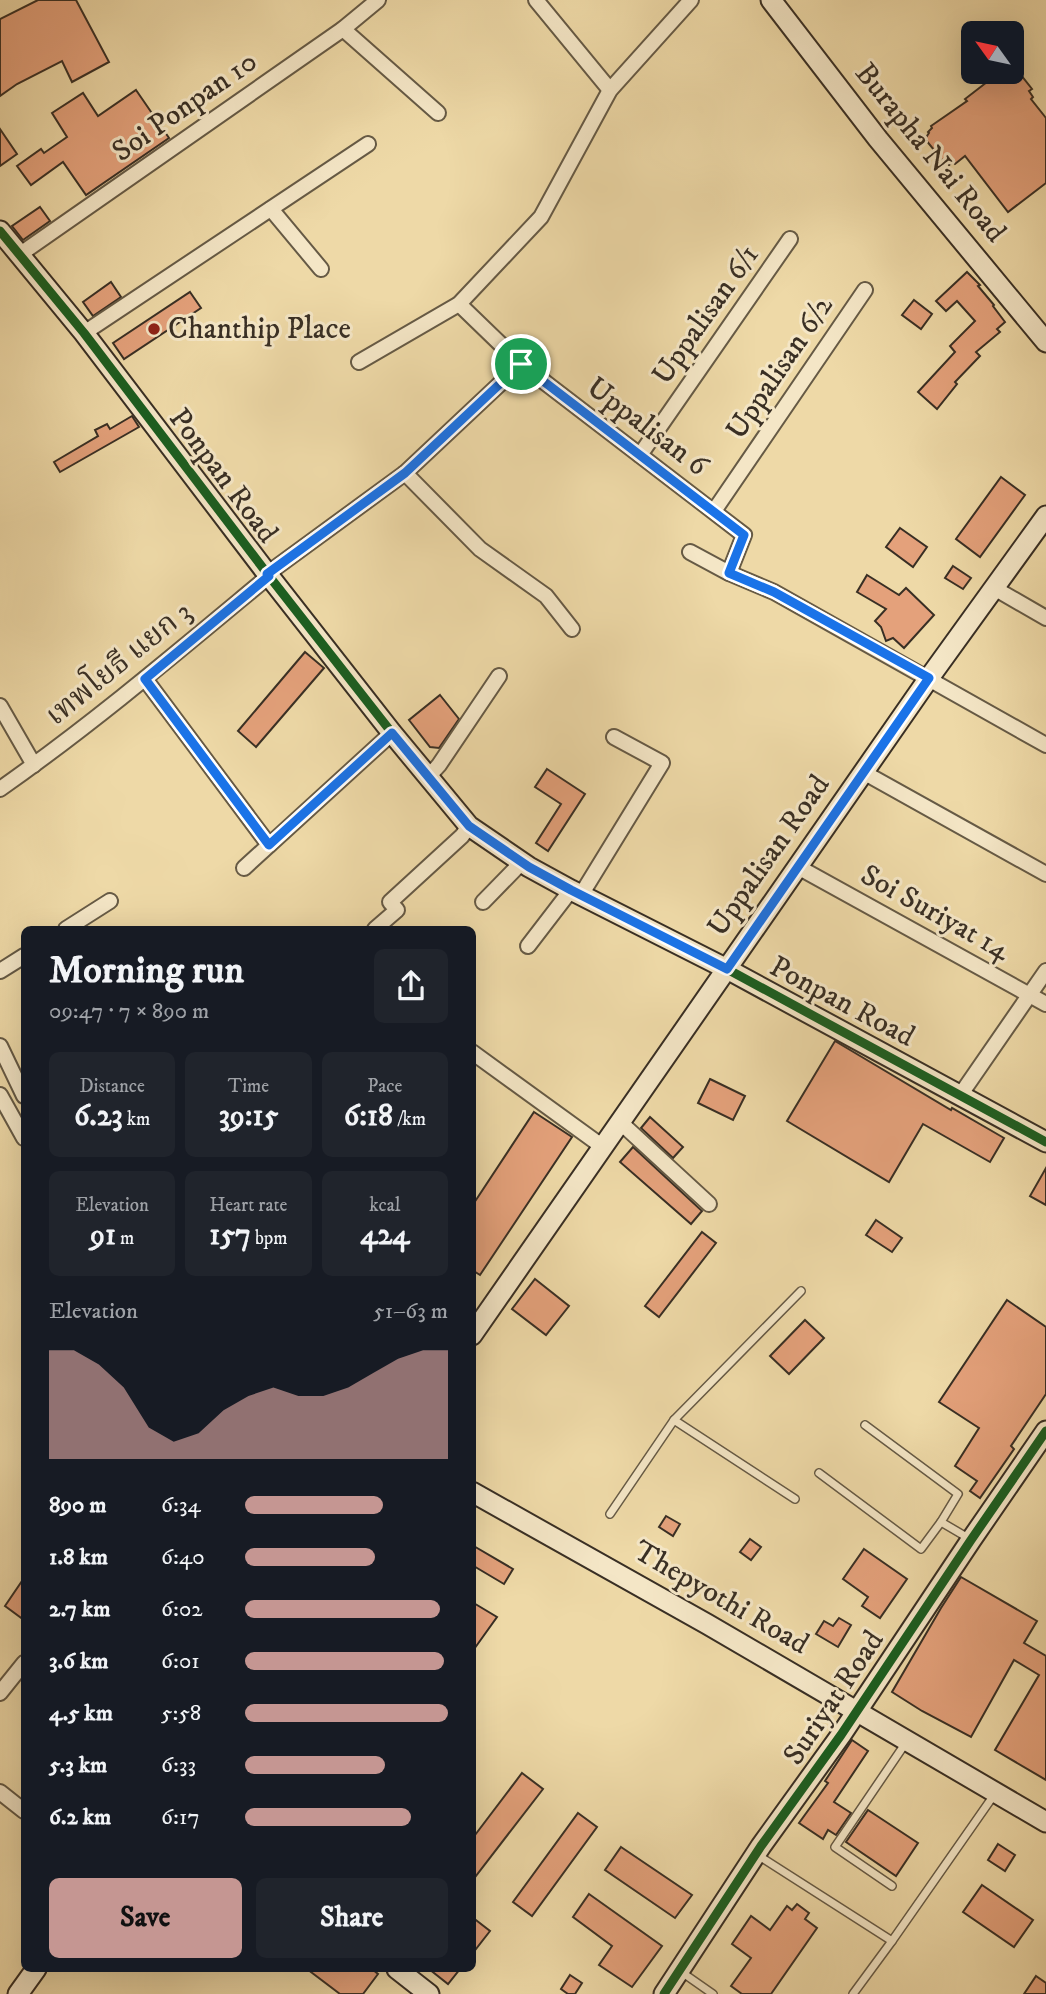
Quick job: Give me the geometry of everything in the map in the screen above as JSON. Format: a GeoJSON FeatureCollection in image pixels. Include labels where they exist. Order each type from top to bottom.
{"type":"FeatureCollection","features":[{"type":"Feature","properties":{"kind":"street","name":"Soi Ponpan 10"},"geometry":{"type":"LineString","coordinates":[[19,255],[343,29],[378,0]]}},
{"type":"Feature","properties":{"kind":"street"},"geometry":{"type":"LineString","coordinates":[[536,0],[610,89]]}},
{"type":"Feature","properties":{"kind":"street"},"geometry":{"type":"LineString","coordinates":[[359,362],[459,304],[541,216],[610,89],[691,0]]}},
{"type":"Feature","properties":{"kind":"street","name":"Burapha Nai Road"},"geometry":{"type":"LineString","coordinates":[[776,2],[878,139],[1046,342]]}},
{"type":"Feature","properties":{"kind":"street"},"geometry":{"type":"LineString","coordinates":[[343,29],[438,113]]}},
{"type":"Feature","properties":{"kind":"street"},"geometry":{"type":"LineString","coordinates":[[84,333],[368,144]]}},
{"type":"Feature","properties":{"kind":"street"},"geometry":{"type":"LineString","coordinates":[[271,209],[321,269]]}},
{"type":"Feature","properties":{"kind":"street","name":"Ponpan Road"},"geometry":{"type":"LineString","coordinates":[[0,231],[84,333],[392,733],[469,826],[522,862],[576,893],[727,969],[1046,1142]]}},
{"type":"Feature","properties":{"kind":"street","name":"Uppalisan 6/1"},"geometry":{"type":"LineString","coordinates":[[640,455],[790,239]]}},
{"type":"Feature","properties":{"kind":"street","name":"Uppalisan 6/2"},"geometry":{"type":"LineString","coordinates":[[714,511],[865,290]]}},
{"type":"Feature","properties":{"kind":"street","name":"Uppalisan 6"},"geometry":{"type":"LineString","coordinates":[[459,304],[521,364],[744,535],[729,573]]}},
{"type":"Feature","properties":{"kind":"street","name":"เทพโยธี แยก 3"},"geometry":{"type":"LineString","coordinates":[[0,789],[145,679],[268,575],[405,473],[521,364]]}},
{"type":"Feature","properties":{"kind":"street"},"geometry":{"type":"LineString","coordinates":[[405,473],[480,549],[546,596],[572,629]]}},
{"type":"Feature","properties":{"kind":"street","name":"Uppalisan Road"},"geometry":{"type":"LineString","coordinates":[[476,1329],[929,678],[1043,527]]}},
{"type":"Feature","properties":{"kind":"street"},"geometry":{"type":"LineString","coordinates":[[690,552],[729,573],[774,592],[1046,745]]}},
{"type":"Feature","properties":{"kind":"street"},"geometry":{"type":"LineString","coordinates":[[994,589],[1046,618]]}},
{"type":"Feature","properties":{"kind":"street"},"geometry":{"type":"LineString","coordinates":[[429,776],[499,676]]}},
{"type":"Feature","properties":{"kind":"street"},"geometry":{"type":"LineString","coordinates":[[145,679],[269,845]]}},
{"type":"Feature","properties":{"kind":"street"},"geometry":{"type":"LineString","coordinates":[[0,706],[34,765]]}},
{"type":"Feature","properties":{"kind":"street"},"geometry":{"type":"LineString","coordinates":[[244,868],[392,733]]}},
{"type":"Feature","properties":{"kind":"street"},"geometry":{"type":"LineString","coordinates":[[528,946],[576,893],[662,763],[614,737]]}},
{"type":"Feature","properties":{"kind":"street"},"geometry":{"type":"LineString","coordinates":[[863,772],[1046,874]]}},
{"type":"Feature","properties":{"kind":"street"},"geometry":{"type":"LineString","coordinates":[[378,926],[397,910],[390,902],[462,836],[469,826]]}},
{"type":"Feature","properties":{"kind":"street"},"geometry":{"type":"LineString","coordinates":[[483,902],[522,862]]}},
{"type":"Feature","properties":{"kind":"street","name":"Soi Suriyat 14"},"geometry":{"type":"LineString","coordinates":[[798,867],[1046,1004]]}},
{"type":"Feature","properties":{"kind":"street"},"geometry":{"type":"LineString","coordinates":[[71,926],[110,901]]}},
{"type":"Feature","properties":{"kind":"street"},"geometry":{"type":"LineString","coordinates":[[0,971],[21,958]]}},
{"type":"Feature","properties":{"kind":"street"},"geometry":{"type":"LineString","coordinates":[[961,1094],[1046,971]]}},
{"type":"Feature","properties":{"kind":"street"},"geometry":{"type":"LineString","coordinates":[[0,1046],[21,1090]]}},
{"type":"Feature","properties":{"kind":"street"},"geometry":{"type":"LineString","coordinates":[[476,1055],[603,1147]]}},
{"type":"Feature","properties":{"kind":"street"},"geometry":{"type":"LineString","coordinates":[[0,1095],[21,1133]]}},
{"type":"Feature","properties":{"kind":"street"},"geometry":{"type":"LineString","coordinates":[[620,1122],[709,1204]]}},
{"type":"Feature","properties":{"kind":"street","name":"Suriyat Road"},"geometry":{"type":"LineString","coordinates":[[664,1994],[756,1854],[1046,1431]]}},
{"type":"Feature","properties":{"kind":"street","name":"Thepyothi Road"},"geometry":{"type":"LineString","coordinates":[[476,1494],[562,1541],[1046,1822]]}},
{"type":"Feature","properties":{"kind":"street"},"geometry":{"type":"LineString","coordinates":[[0,1693],[21,1667]]}},
{"type":"Feature","properties":{"kind":"street"},"geometry":{"type":"LineString","coordinates":[[0,1792],[21,1809]]}},
{"type":"Feature","properties":{"kind":"street"},"geometry":{"type":"LineString","coordinates":[[19,1994],[34,1972]]}},
{"type":"Feature","properties":{"kind":"street"},"geometry":{"type":"LineString","coordinates":[[401,1972],[429,1994]]}},
{"type":"Feature","properties":{"kind":"lane"},"geometry":{"type":"LineString","coordinates":[[610,1514],[674,1420],[801,1291]]}},
{"type":"Feature","properties":{"kind":"lane"},"geometry":{"type":"LineString","coordinates":[[674,1420],[795,1500]]}},
{"type":"Feature","properties":{"kind":"lane"},"geometry":{"type":"LineString","coordinates":[[819,1473],[921,1549],[958,1494],[865,1425]]}},
{"type":"Feature","properties":{"kind":"lane"},"geometry":{"type":"LineString","coordinates":[[941,1522],[971,1540]]}},
{"type":"Feature","properties":{"kind":"lane"},"geometry":{"type":"LineString","coordinates":[[892,1886],[835,1847],[908,1741]]}},
{"type":"Feature","properties":{"kind":"lane"},"geometry":{"type":"LineString","coordinates":[[853,1994],[995,1793]]}},
{"type":"Feature","properties":{"kind":"lane"},"geometry":{"type":"LineString","coordinates":[[756,1854],[892,1941]]}},
{"type":"Feature","properties":{"kind":"lane"},"geometry":{"type":"LineString","coordinates":[[679,1971],[713,1994]]}},
{"type":"Feature","properties":{"kind":"building"},"geometry":{"type":"Polygon","coordinates":[[[38,0],[76,0],[109,62],[72,82],[62,61],[0,96],[0,19],[38,0]]]}},
{"type":"Feature","properties":{"kind":"building"},"geometry":{"type":"Polygon","coordinates":[[[1024,79],[1032,89],[1029,91],[1033,97],[1031,99],[1046,118],[1046,183],[1008,212],[965,156],[949,165],[925,139],[931,126],[967,101],[965,99],[984,84],[1024,84],[1024,79]]]}},
{"type":"Feature","properties":{"kind":"building"},"geometry":{"type":"Polygon","coordinates":[[[136,90],[169,138],[86,195],[63,162],[31,185],[17,166],[41,149],[44,153],[67,137],[52,113],[83,93],[98,116],[136,90]]]}},
{"type":"Feature","properties":{"kind":"building"},"geometry":{"type":"Polygon","coordinates":[[[0,129],[17,154],[0,166],[0,129]]]}},
{"type":"Feature","properties":{"kind":"building"},"geometry":{"type":"Polygon","coordinates":[[[40,207],[50,221],[23,240],[12,226],[40,207]]]}},
{"type":"Feature","properties":{"kind":"building"},"geometry":{"type":"Polygon","coordinates":[[[967,272],[980,285],[978,286],[1005,322],[997,329],[1000,332],[976,352],[980,356],[955,382],[957,384],[937,409],[918,392],[955,352],[950,346],[975,321],[957,301],[946,311],[936,301],[967,272]]]}},
{"type":"Feature","properties":{"kind":"building"},"geometry":{"type":"Polygon","coordinates":[[[111,282],[121,297],[93,316],[83,302],[111,282]]]}},
{"type":"Feature","properties":{"kind":"building"},"geometry":{"type":"Polygon","coordinates":[[[190,292],[201,308],[124,359],[113,343],[190,292]]]}},
{"type":"Feature","properties":{"kind":"building"},"geometry":{"type":"Polygon","coordinates":[[[914,300],[932,314],[921,329],[902,315],[914,300]]]}},
{"type":"Feature","properties":{"kind":"building"},"geometry":{"type":"Polygon","coordinates":[[[132,416],[139,427],[60,472],[54,462],[98,436],[95,430],[107,424],[110,429],[132,416]]]}},
{"type":"Feature","properties":{"kind":"building"},"geometry":{"type":"Polygon","coordinates":[[[1001,477],[1025,495],[980,557],[956,539],[1001,477]]]}},
{"type":"Feature","properties":{"kind":"building"},"geometry":{"type":"Polygon","coordinates":[[[900,528],[927,547],[913,567],[886,547],[900,528]]]}},
{"type":"Feature","properties":{"kind":"building"},"geometry":{"type":"Polygon","coordinates":[[[953,566],[971,578],[963,589],[945,578],[953,566]]]}},
{"type":"Feature","properties":{"kind":"building"},"geometry":{"type":"Polygon","coordinates":[[[867,575],[899,595],[906,588],[934,615],[904,648],[893,638],[886,641],[881,627],[875,621],[886,609],[857,592],[867,575]]]}},
{"type":"Feature","properties":{"kind":"building"},"geometry":{"type":"Polygon","coordinates":[[[305,652],[324,668],[256,747],[238,731],[305,652]]]}},
{"type":"Feature","properties":{"kind":"building"},"geometry":{"type":"Polygon","coordinates":[[[440,695],[459,719],[439,748],[430,747],[409,720],[440,695]]]}},
{"type":"Feature","properties":{"kind":"building"},"geometry":{"type":"Polygon","coordinates":[[[547,769],[585,794],[548,851],[536,843],[561,804],[535,787],[547,769]]]}},
{"type":"Feature","properties":{"kind":"building"},"geometry":{"type":"Polygon","coordinates":[[[835,1041],[1004,1138],[990,1162],[923,1124],[889,1182],[787,1121],[835,1041]]]}},
{"type":"Feature","properties":{"kind":"building"},"geometry":{"type":"Polygon","coordinates":[[[710,1079],[745,1096],[733,1120],[698,1103],[710,1079]]]}},
{"type":"Feature","properties":{"kind":"building"},"geometry":{"type":"Polygon","coordinates":[[[534,1112],[572,1137],[480,1275],[476,1272],[476,1200],[534,1112]]]}},
{"type":"Feature","properties":{"kind":"building"},"geometry":{"type":"Polygon","coordinates":[[[650,1117],[683,1147],[673,1158],[641,1128],[650,1117]]]}},
{"type":"Feature","properties":{"kind":"building"},"geometry":{"type":"Polygon","coordinates":[[[633,1147],[702,1211],[691,1224],[620,1162],[633,1147]]]}},
{"type":"Feature","properties":{"kind":"building"},"geometry":{"type":"Polygon","coordinates":[[[1046,1168],[1046,1205],[1030,1196],[1046,1168]]]}},
{"type":"Feature","properties":{"kind":"building"},"geometry":{"type":"Polygon","coordinates":[[[876,1220],[902,1238],[892,1252],[866,1235],[876,1220]]]}},
{"type":"Feature","properties":{"kind":"building"},"geometry":{"type":"Polygon","coordinates":[[[702,1232],[716,1243],[659,1317],[645,1306],[702,1232]]]}},
{"type":"Feature","properties":{"kind":"building"},"geometry":{"type":"Polygon","coordinates":[[[535,1279],[569,1306],[546,1335],[512,1309],[535,1279]]]}},
{"type":"Feature","properties":{"kind":"building"},"geometry":{"type":"Polygon","coordinates":[[[1007,1300],[1046,1327],[1046,1394],[1011,1446],[1014,1449],[980,1498],[970,1491],[977,1481],[955,1466],[979,1428],[939,1402],[1007,1300]]]}},
{"type":"Feature","properties":{"kind":"building"},"geometry":{"type":"Polygon","coordinates":[[[805,1320],[824,1338],[789,1374],[770,1356],[805,1320]]]}},
{"type":"Feature","properties":{"kind":"building"},"geometry":{"type":"Polygon","coordinates":[[[666,1516],[680,1524],[673,1536],[659,1527],[666,1516]]]}},
{"type":"Feature","properties":{"kind":"building"},"geometry":{"type":"Polygon","coordinates":[[[750,1539],[761,1547],[751,1560],[740,1552],[750,1539]]]}},
{"type":"Feature","properties":{"kind":"building"},"geometry":{"type":"Polygon","coordinates":[[[476,1547],[513,1569],[504,1584],[476,1567],[476,1547]]]}},
{"type":"Feature","properties":{"kind":"building"},"geometry":{"type":"Polygon","coordinates":[[[864,1549],[907,1579],[880,1618],[862,1606],[868,1597],[843,1579],[864,1549]]]}},
{"type":"Feature","properties":{"kind":"building"},"geometry":{"type":"Polygon","coordinates":[[[961,1577],[1037,1621],[1024,1643],[1046,1656],[1046,1780],[995,1750],[1039,1675],[1014,1660],[971,1737],[892,1692],[961,1577]]]}},
{"type":"Feature","properties":{"kind":"building"},"geometry":{"type":"Polygon","coordinates":[[[21,1582],[21,1618],[5,1606],[21,1582]]]}},
{"type":"Feature","properties":{"kind":"building"},"geometry":{"type":"Polygon","coordinates":[[[476,1604],[497,1617],[476,1646],[476,1604]]]}},
{"type":"Feature","properties":{"kind":"building"},"geometry":{"type":"Polygon","coordinates":[[[839,1618],[851,1625],[838,1647],[816,1634],[824,1621],[833,1626],[839,1618]]]}},
{"type":"Feature","properties":{"kind":"building"},"geometry":{"type":"Polygon","coordinates":[[[852,1740],[868,1751],[834,1802],[851,1813],[836,1835],[828,1830],[823,1839],[799,1823],[828,1783],[825,1781],[852,1740]]]}},
{"type":"Feature","properties":{"kind":"building"},"geometry":{"type":"Polygon","coordinates":[[[522,1773],[543,1789],[476,1876],[476,1834],[522,1773]]]}},
{"type":"Feature","properties":{"kind":"building"},"geometry":{"type":"Polygon","coordinates":[[[868,1810],[918,1843],[896,1876],[846,1842],[868,1810]]]}},
{"type":"Feature","properties":{"kind":"building"},"geometry":{"type":"Polygon","coordinates":[[[578,1813],[597,1827],[532,1916],[513,1902],[578,1813]]]}},
{"type":"Feature","properties":{"kind":"building"},"geometry":{"type":"Polygon","coordinates":[[[998,1844],[1015,1855],[1005,1871],[988,1860],[998,1844]]]}},
{"type":"Feature","properties":{"kind":"building"},"geometry":{"type":"Polygon","coordinates":[[[621,1847],[692,1895],[675,1918],[605,1870],[621,1847]]]}},
{"type":"Feature","properties":{"kind":"building"},"geometry":{"type":"Polygon","coordinates":[[[982,1885],[1033,1920],[1014,1947],[963,1912],[982,1885]]]}},
{"type":"Feature","properties":{"kind":"building"},"geometry":{"type":"Polygon","coordinates":[[[589,1894],[662,1946],[632,1987],[599,1965],[612,1946],[573,1917],[589,1894]]]}},
{"type":"Feature","properties":{"kind":"building"},"geometry":{"type":"Polygon","coordinates":[[[797,1904],[809,1913],[805,1919],[817,1928],[771,1994],[742,1994],[731,1986],[751,1958],[732,1944],[751,1916],[770,1930],[787,1906],[792,1910],[797,1904]]]}},
{"type":"Feature","properties":{"kind":"building"},"geometry":{"type":"Polygon","coordinates":[[[476,1920],[490,1931],[476,1949],[476,1920]]]}},
{"type":"Feature","properties":{"kind":"building"},"geometry":{"type":"Polygon","coordinates":[[[311,1972],[378,1974],[363,1994],[340,1994],[311,1972]]]}},
{"type":"Feature","properties":{"kind":"building"},"geometry":{"type":"Polygon","coordinates":[[[433,1972],[458,1972],[448,1984],[433,1972]]]}},
{"type":"Feature","properties":{"kind":"building"},"geometry":{"type":"Polygon","coordinates":[[[570,1975],[582,1983],[575,1994],[568,1994],[561,1989],[570,1975]]]}},
{"type":"Feature","properties":{"kind":"building"},"geometry":{"type":"Polygon","coordinates":[[[1036,1976],[1046,1983],[1046,1994],[1024,1994],[1036,1976]]]}},
{"type":"Feature","properties":{"kind":"cycle path"},"geometry":{"type":"LineString","coordinates":[[0,231],[84,333],[392,733],[469,826],[529,867],[727,969],[1046,1142]]}},
{"type":"Feature","properties":{"kind":"cycle path"},"geometry":{"type":"LineString","coordinates":[[664,1994],[761,1846],[841,1735],[1046,1431]]}},
{"type":"Feature","properties":{"kind":"place","name":"Chanthip Place"},"geometry":{"type":"Point","coordinates":[154,329]}},
{"type":"Feature","properties":{"kind":"route"},"geometry":{"type":"LineString","coordinates":[[521,364],[744,535],[729,573],[774,592],[929,678],[727,969],[529,867],[469,826],[392,733],[269,845],[145,679],[269,576],[267,574],[405,473],[521,364]]}}]}
